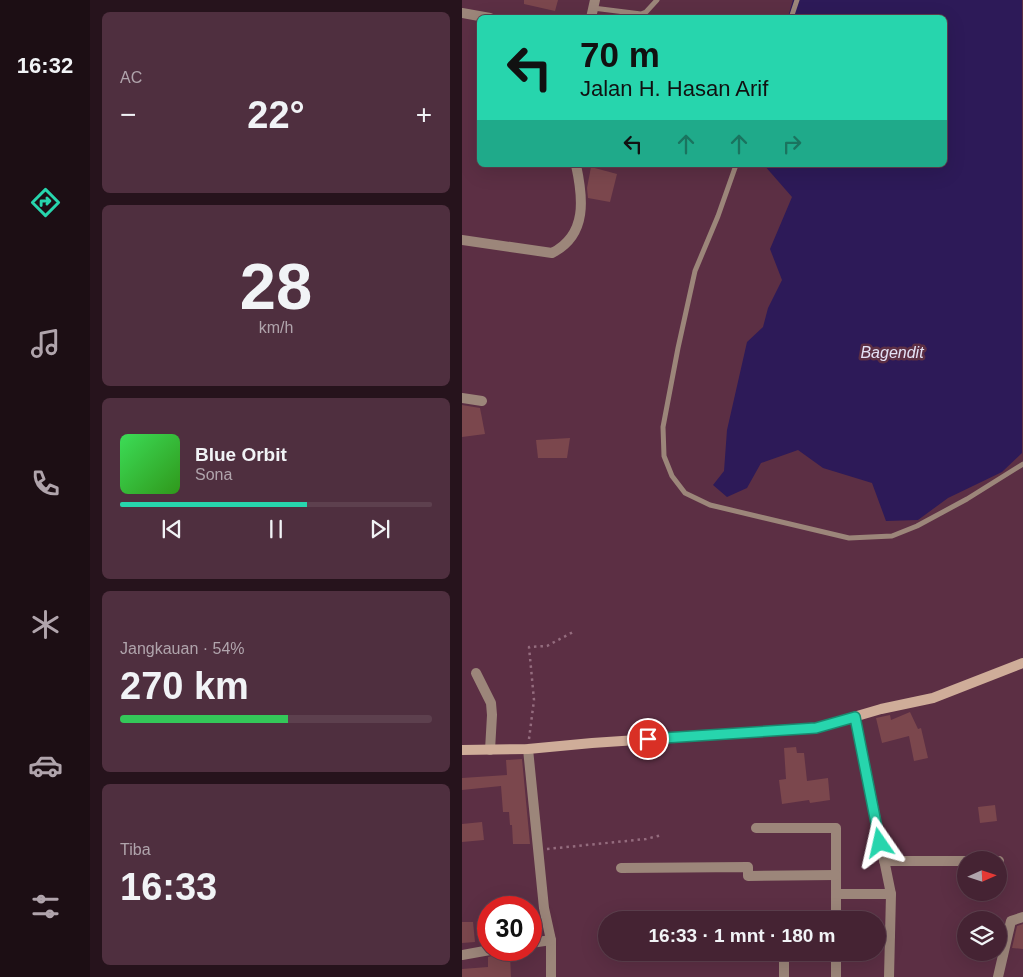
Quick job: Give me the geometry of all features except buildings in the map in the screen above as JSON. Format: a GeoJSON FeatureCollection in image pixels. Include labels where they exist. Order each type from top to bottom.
{"type":"FeatureCollection","features":[{"type":"Feature","properties":{"kind":"main road"},"geometry":{"type":"LineString","coordinates":[[462,750],[528,750],[592,743],[816,728],[933,698],[1022,663]]}},
{"type":"Feature","properties":{"kind":"street"},"geometry":{"type":"LineString","coordinates":[[462,13],[477,16]]}},
{"type":"Feature","properties":{"kind":"street"},"geometry":{"type":"LineString","coordinates":[[462,240],[552,253],[563,248],[574,232],[581,211],[582,191],[576,167]]}},
{"type":"Feature","properties":{"kind":"street"},"geometry":{"type":"LineString","coordinates":[[462,398],[482,401]]}},
{"type":"Feature","properties":{"kind":"street"},"geometry":{"type":"LineString","coordinates":[[476,673],[490,703],[492,715],[490,750]]}},
{"type":"Feature","properties":{"kind":"street"},"geometry":{"type":"LineString","coordinates":[[855,717],[891,894],[889,977]]}},
{"type":"Feature","properties":{"kind":"street"},"geometry":{"type":"LineString","coordinates":[[528,750],[544,908],[551,940],[551,977]]}},
{"type":"Feature","properties":{"kind":"street"},"geometry":{"type":"LineString","coordinates":[[756,828],[836,828],[836,911]]}},
{"type":"Feature","properties":{"kind":"street"},"geometry":{"type":"LineString","coordinates":[[884,861],[957,861]]}},
{"type":"Feature","properties":{"kind":"street"},"geometry":{"type":"LineString","coordinates":[[621,868],[748,867],[748,876],[836,875]]}},
{"type":"Feature","properties":{"kind":"street"},"geometry":{"type":"LineString","coordinates":[[836,894],[891,894]]}},
{"type":"Feature","properties":{"kind":"street"},"geometry":{"type":"LineString","coordinates":[[998,977],[1011,921],[1022,917]]}},
{"type":"Feature","properties":{"kind":"street"},"geometry":{"type":"LineString","coordinates":[[542,941],[551,940]]}},
{"type":"Feature","properties":{"kind":"street"},"geometry":{"type":"LineString","coordinates":[[462,955],[477,952]]}},
{"type":"Feature","properties":{"kind":"street"},"geometry":{"type":"LineString","coordinates":[[784,961],[784,977]]}},
{"type":"Feature","properties":{"kind":"street"},"geometry":{"type":"LineString","coordinates":[[836,961],[836,977]]}},
{"type":"Feature","properties":{"kind":"lane"},"geometry":{"type":"LineString","coordinates":[[593,8],[641,14],[646,12],[657,0]]}},
{"type":"Feature","properties":{"kind":"lane"},"geometry":{"type":"LineString","coordinates":[[792,15],[797,0]]}},
{"type":"Feature","properties":{"kind":"lane"},"geometry":{"type":"LineString","coordinates":[[735,167],[718,216],[695,271],[663,427],[664,456],[672,476],[685,493],[710,505],[849,538],[892,536],[918,526],[968,499],[1022,464]]}},
{"type":"Feature","properties":{"kind":"path"},"geometry":{"type":"LineString","coordinates":[[528,750],[534,700],[529,647],[547,646],[573,632]]}},
{"type":"Feature","properties":{"kind":"path"},"geometry":{"type":"LineString","coordinates":[[538,850],[646,839],[662,835]]}},
{"type":"Feature","properties":{"kind":"water","name":"Bagendit"},"geometry":{"type":"Polygon","coordinates":[[[793,0],[1022,0],[1022,453],[1002,472],[948,498],[918,520],[886,521],[872,483],[823,468],[798,450],[761,463],[747,488],[727,497],[713,485],[724,471],[727,430],[747,342],[763,327],[768,308],[782,280],[770,249],[792,197],[766,167],[947,167],[947,15],[789,15],[793,0]]]}},
{"type":"Feature","properties":{"kind":"route"},"geometry":{"type":"LineString","coordinates":[[648,739],[816,728],[855,717],[880,843]]}}]}
